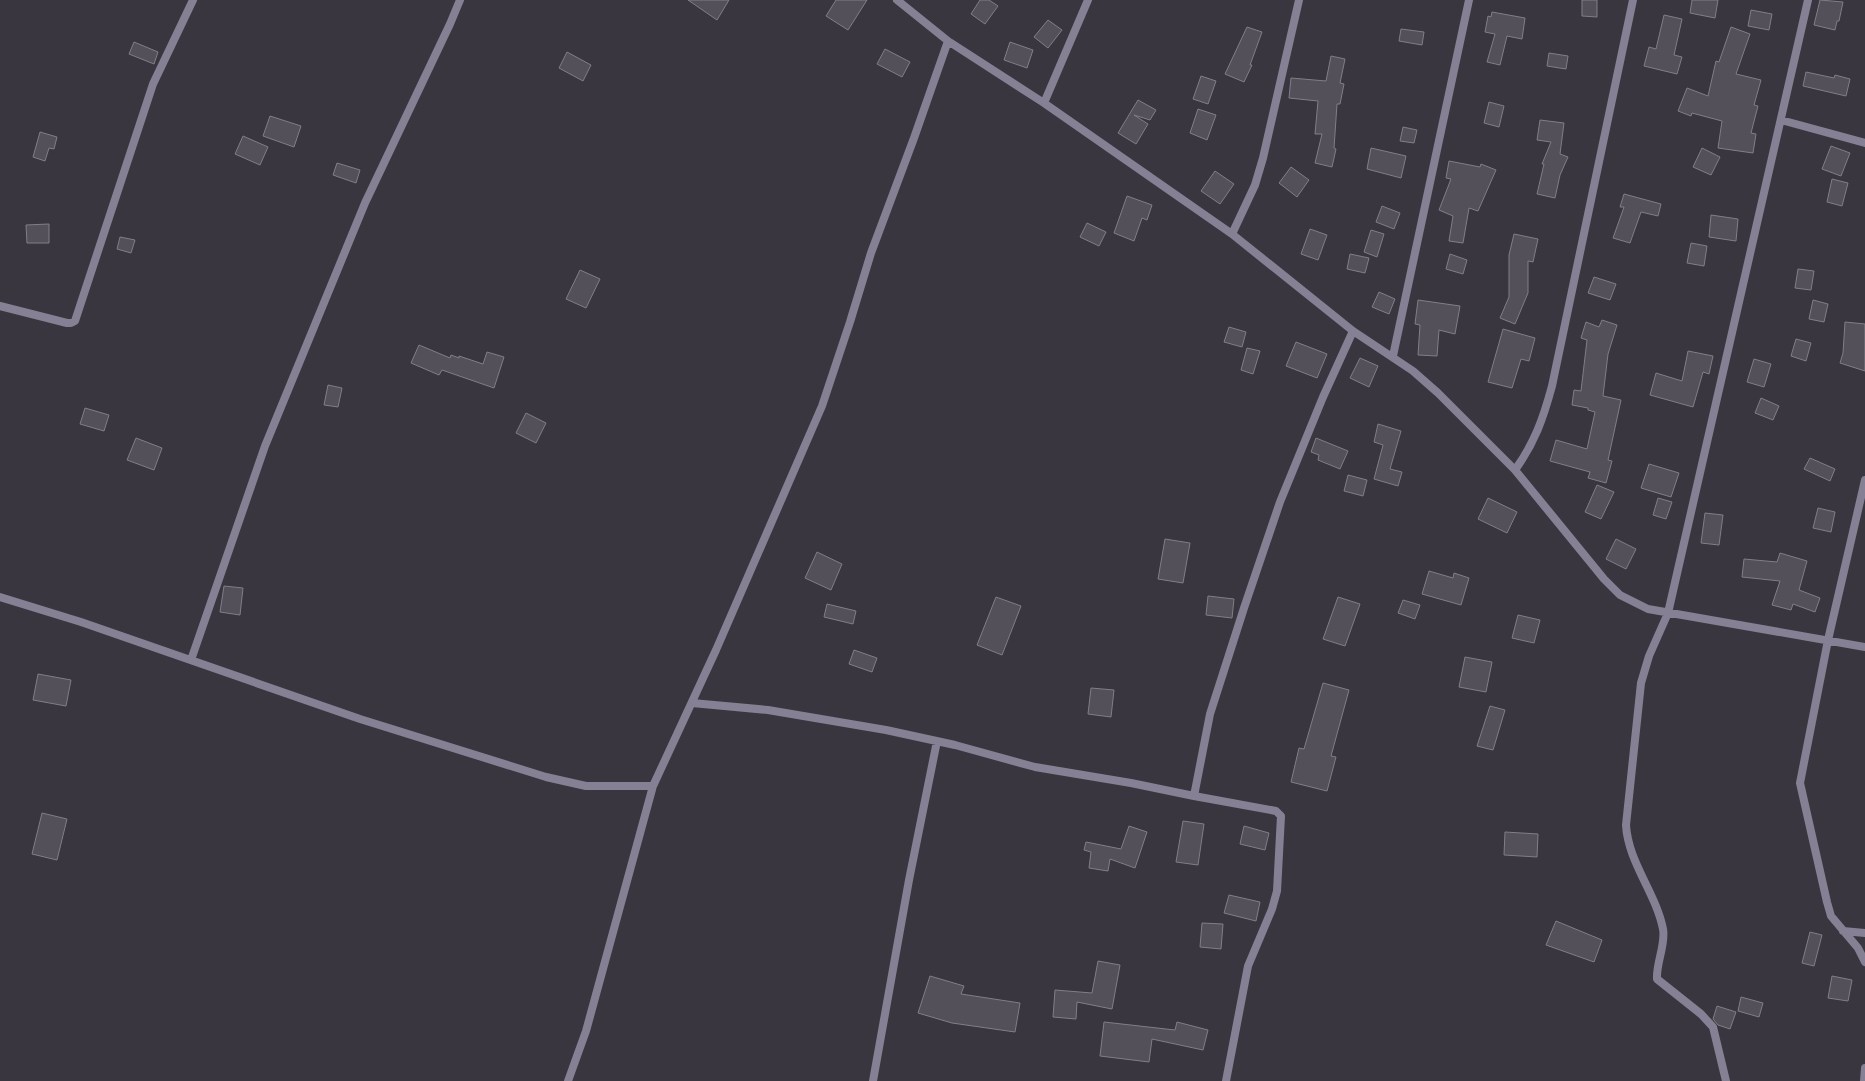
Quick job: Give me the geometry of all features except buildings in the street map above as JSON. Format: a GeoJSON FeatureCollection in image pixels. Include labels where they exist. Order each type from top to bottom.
{"type":"FeatureCollection","features":[{"type":"Feature","properties":{"kind":"street"},"geometry":{"type":"LineString","coordinates":[[0,306],[67,323],[75,321],[153,84],[193,0]]}},
{"type":"Feature","properties":{"kind":"street"},"geometry":{"type":"LineString","coordinates":[[191,660],[265,446],[365,203],[460,0]]}},
{"type":"Feature","properties":{"kind":"street"},"geometry":{"type":"LineString","coordinates":[[897,0],[948,41],[1044,103],[1232,234],[1353,330],[1393,356],[1438,393],[1515,470],[1604,579],[1620,595],[1648,609],[1865,647]]}},
{"type":"Feature","properties":{"kind":"street"},"geometry":{"type":"LineString","coordinates":[[909,0],[909,9]]}},
{"type":"Feature","properties":{"kind":"street"},"geometry":{"type":"LineString","coordinates":[[1044,103],[1088,0]]}},
{"type":"Feature","properties":{"kind":"street"},"geometry":{"type":"LineString","coordinates":[[1232,234],[1255,185],[1261,165],[1298,0]]}},
{"type":"Feature","properties":{"kind":"street"},"geometry":{"type":"LineString","coordinates":[[1393,356],[1469,0]]}},
{"type":"Feature","properties":{"kind":"street"},"geometry":{"type":"LineString","coordinates":[[1515,470],[1528,452],[1543,420],[1552,386],[1634,0]]}},
{"type":"Feature","properties":{"kind":"street"},"geometry":{"type":"LineString","coordinates":[[1726,1081],[1713,1027],[1701,1014],[1657,979],[1663,930],[1627,837],[1627,810],[1641,683],[1649,656],[1668,613],[1808,0]]}},
{"type":"Feature","properties":{"kind":"street"},"geometry":{"type":"LineString","coordinates":[[568,1081],[586,1031],[653,786],[692,703],[822,406],[850,322],[870,253],[914,138],[948,41]]}},
{"type":"Feature","properties":{"kind":"street"},"geometry":{"type":"LineString","coordinates":[[1780,120],[1865,143]]}},
{"type":"Feature","properties":{"kind":"street"},"geometry":{"type":"LineString","coordinates":[[1194,796],[1210,714],[1280,502],[1323,397],[1353,330]]}},
{"type":"Feature","properties":{"kind":"street"},"geometry":{"type":"LineString","coordinates":[[1865,480],[1828,640],[1800,783],[1826,902],[1831,916],[1842,931],[1858,948],[1865,962]]}},
{"type":"Feature","properties":{"kind":"street"},"geometry":{"type":"LineString","coordinates":[[0,597],[81,622],[360,719],[546,777],[586,786],[653,786]]}},
{"type":"Feature","properties":{"kind":"street"},"geometry":{"type":"LineString","coordinates":[[692,703],[776,712],[886,730],[937,741],[1035,767],[1131,783],[1276,811],[1281,816],[1277,890],[1272,909],[1248,966],[1226,1081]]}},
{"type":"Feature","properties":{"kind":"street"},"geometry":{"type":"LineString","coordinates":[[873,1081],[909,880],[937,741]]}},
{"type":"Feature","properties":{"kind":"street"},"geometry":{"type":"LineString","coordinates":[[1842,931],[1865,933]]}},
{"type":"Feature","properties":{"kind":"street"},"geometry":{"type":"LineString","coordinates":[[1864,1081],[1865,1068]]}}]}
